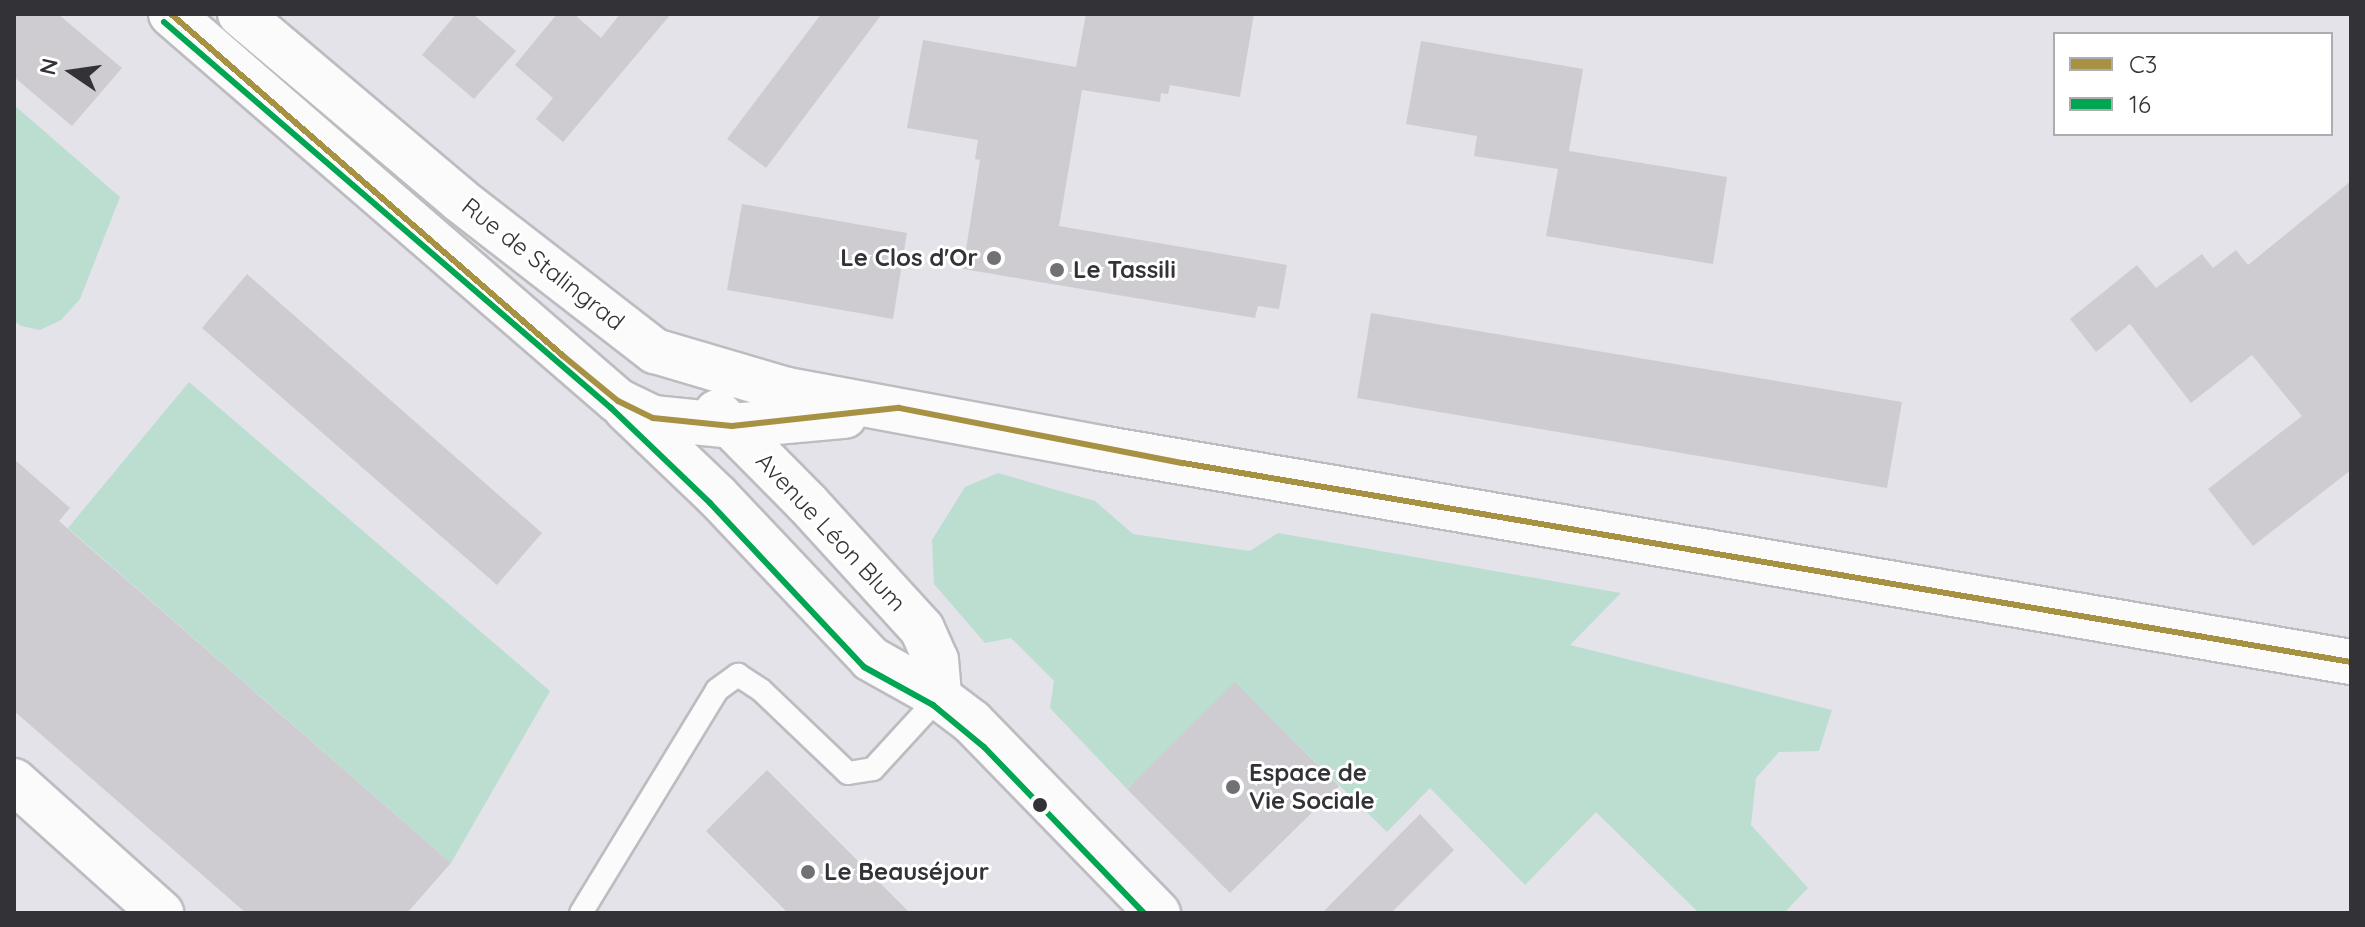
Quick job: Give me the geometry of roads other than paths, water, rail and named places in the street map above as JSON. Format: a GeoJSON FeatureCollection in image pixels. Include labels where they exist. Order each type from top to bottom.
{"type":"FeatureCollection","features":[{"type":"Feature","properties":{"kind":"street","name":"Rue de Stalingrad"},"geometry":{"type":"LineString","coordinates":[[171,14],[427,240],[618,401],[653,418],[732,426],[899,408]]}},
{"type":"Feature","properties":{"kind":"street","name":"Rue de Stalingrad"},"geometry":{"type":"LineString","coordinates":[[240,14],[460,200],[655,351],[787,390],[899,408],[1183,463],[2351,662]]}},
{"type":"Feature","properties":{"kind":"street","name":"Avenue Léon Blum"},"geometry":{"type":"LineString","coordinates":[[655,351],[732,426],[922,629],[936,660],[939,697]]}},
{"type":"Feature","properties":{"kind":"street"},"geometry":{"type":"LineString","coordinates":[[717,496],[732,426],[787,390]]}},
{"type":"Feature","properties":{"kind":"street"},"geometry":{"type":"LineString","coordinates":[[618,401],[717,496],[871,659],[939,697],[991,740],[1158,913]]}},
{"type":"Feature","properties":{"kind":"street"},"geometry":{"type":"LineString","coordinates":[[14,781],[161,913]]}},
{"type":"Feature","properties":{"kind":"lane"},"geometry":{"type":"LineString","coordinates":[[581,913],[717,690],[738,675],[761,690],[848,773],[873,769],[939,697]]}},
{"type":"Feature","properties":{"kind":"place","name":"Le Clos d'Or"},"geometry":{"type":"Point","coordinates":[994,258]}},
{"type":"Feature","properties":{"kind":"place","name":"Le Tassili"},"geometry":{"type":"Point","coordinates":[1057,270]}},
{"type":"Feature","properties":{"kind":"place","name":"Espace de Vie Sociale"},"geometry":{"type":"Point","coordinates":[1233,787]}},
{"type":"Feature","properties":{"kind":"place","name":"Le Beauséjour"},"geometry":{"type":"Point","coordinates":[808,872]}}]}
